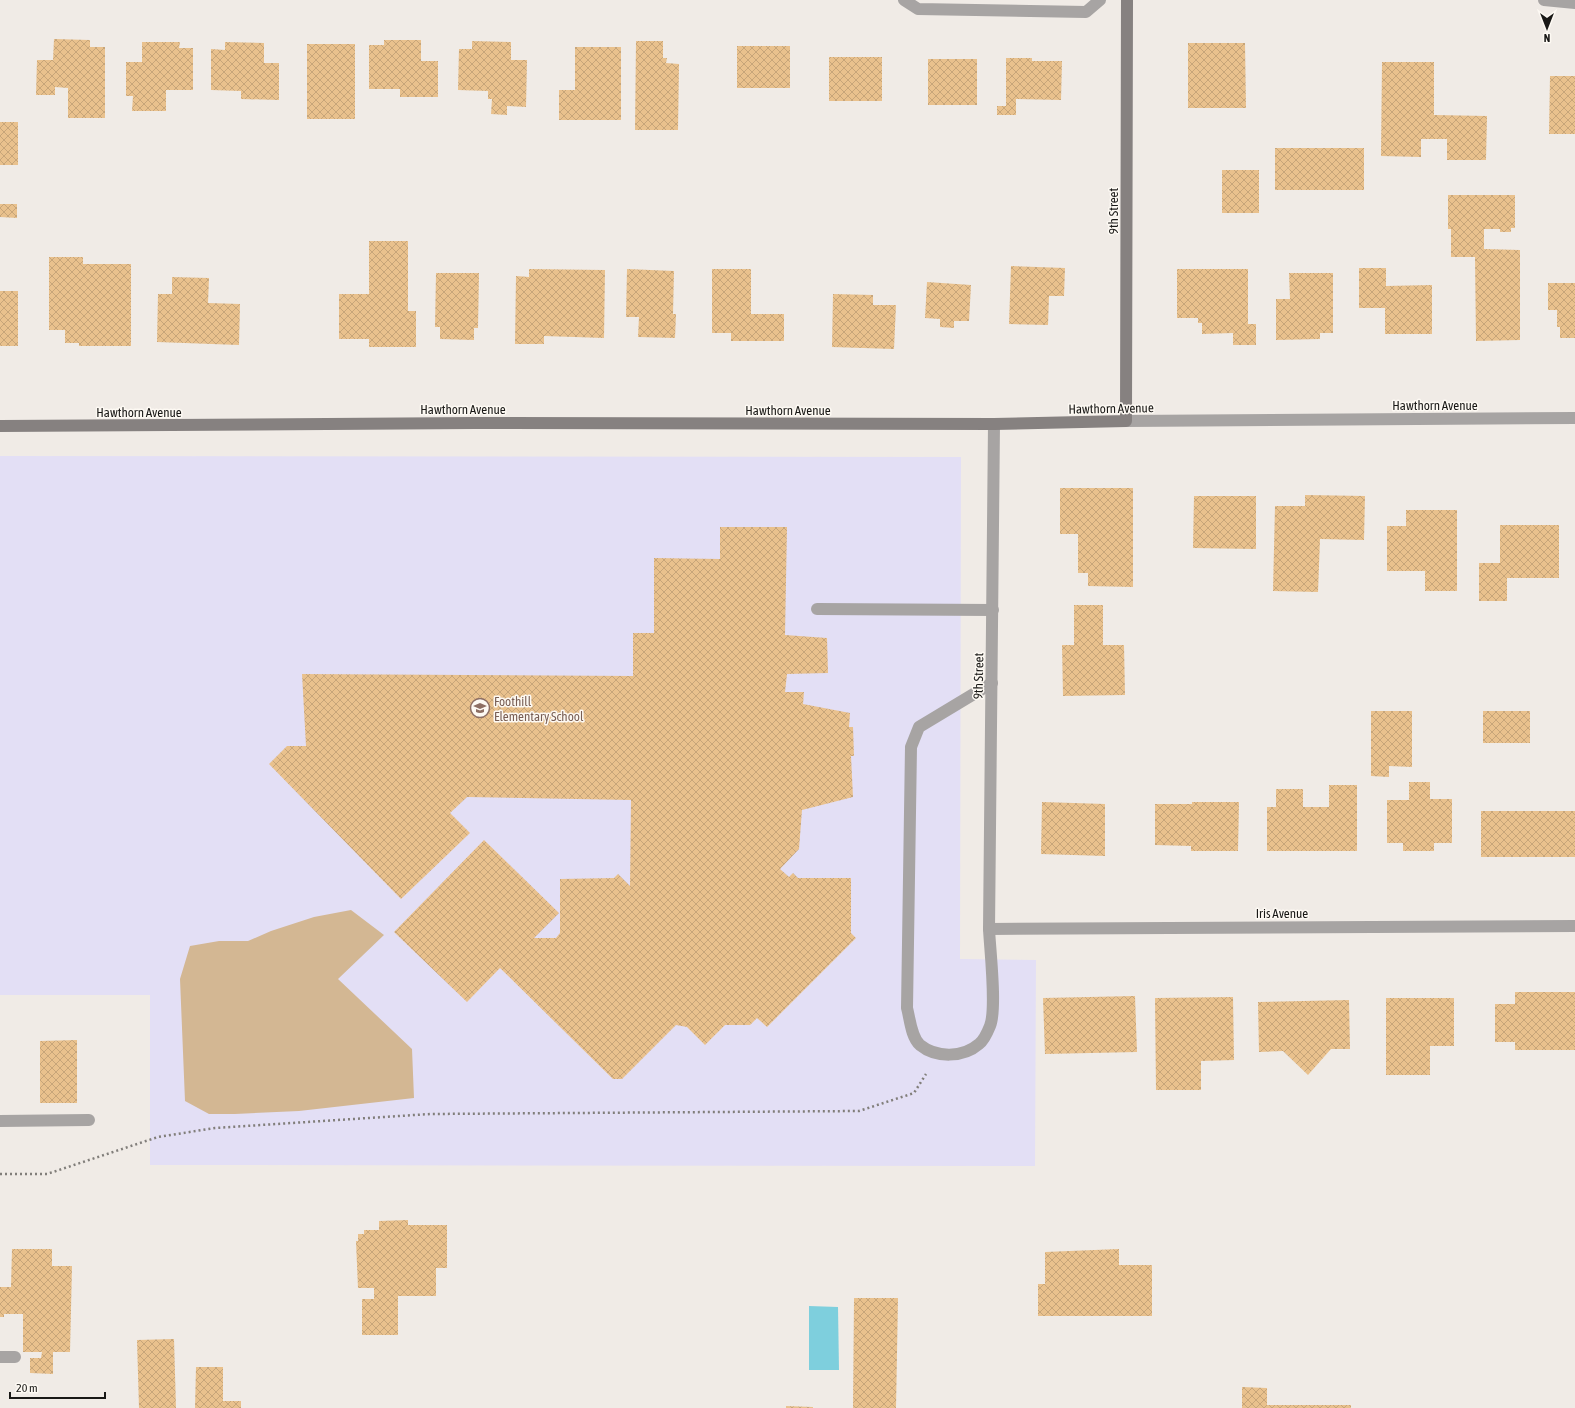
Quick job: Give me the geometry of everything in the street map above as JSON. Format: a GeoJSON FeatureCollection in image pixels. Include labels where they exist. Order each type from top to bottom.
{"type":"FeatureCollection","features":[{"type":"Feature","properties":{"kind":"street"},"geometry":{"type":"LineString","coordinates":[[904,0],[918,10],[1086,12],[1100,0]]}},
{"type":"Feature","properties":{"kind":"street","name":"9th Street"},"geometry":{"type":"LineString","coordinates":[[1126,421],[1127,0]]}},
{"type":"Feature","properties":{"kind":"street"},"geometry":{"type":"LineString","coordinates":[[1544,0],[1575,3]]}},
{"type":"Feature","properties":{"kind":"street","name":"Hawthorn Avenue"},"geometry":{"type":"LineString","coordinates":[[0,426],[466,423],[994,424],[1126,421],[1575,418]]}},
{"type":"Feature","properties":{"kind":"street","name":"9th Street"},"geometry":{"type":"LineString","coordinates":[[938,1055],[961,1054],[980,1044],[991,1025],[993,994],[989,929],[994,424]]}},
{"type":"Feature","properties":{"kind":"street"},"geometry":{"type":"LineString","coordinates":[[817,609],[992,610]]}},
{"type":"Feature","properties":{"kind":"street"},"geometry":{"type":"LineString","coordinates":[[938,1055],[919,1044],[912,1030],[907,1008],[911,747],[919,727],[992,683]]}},
{"type":"Feature","properties":{"kind":"street","name":"Iris Avenue"},"geometry":{"type":"LineString","coordinates":[[989,929],[1575,926]]}},
{"type":"Feature","properties":{"kind":"street"},"geometry":{"type":"LineString","coordinates":[[0,1120],[89,1120]]}},
{"type":"Feature","properties":{"kind":"street"},"geometry":{"type":"LineString","coordinates":[[0,1357],[15,1357]]}},
{"type":"Feature","properties":{"kind":"path"},"geometry":{"type":"LineString","coordinates":[[0,1174],[47,1174],[158,1137],[216,1128],[430,1114],[859,1111],[914,1093],[938,1055]]}},
{"type":"Feature","properties":{"kind":"shaded area","name":"Foothill Elementary School"},"geometry":{"type":"Polygon","coordinates":[[[0,456],[961,457],[960,959],[1036,960],[1035,1166],[150,1165],[150,995],[0,995],[0,456]]]}},
{"type":"Feature","properties":{"kind":"shaded area"},"geometry":{"type":"Polygon","coordinates":[[[351,910],[384,935],[338,979],[412,1049],[414,1098],[299,1111],[235,1114],[209,1114],[185,1101],[180,979],[190,946],[219,941],[248,941],[271,931],[314,917],[351,910]]]}},
{"type":"Feature","properties":{"kind":"water"},"geometry":{"type":"Polygon","coordinates":[[[809,1306],[838,1307],[839,1370],[809,1370],[809,1306]]]}},
{"type":"Feature","properties":{"kind":"building"},"geometry":{"type":"Polygon","coordinates":[[[54,39],[90,40],[90,47],[105,47],[105,118],[68,118],[68,88],[55,87],[55,95],[36,95],[37,60],[53,60],[54,39]]]}},
{"type":"Feature","properties":{"kind":"building"},"geometry":{"type":"Polygon","coordinates":[[[384,40],[421,40],[421,61],[438,61],[438,97],[400,97],[400,89],[369,89],[369,45],[384,45],[384,40]]]}},
{"type":"Feature","properties":{"kind":"building"},"geometry":{"type":"Polygon","coordinates":[[[472,41],[511,42],[511,60],[527,60],[526,107],[507,106],[507,115],[491,114],[492,99],[488,99],[488,91],[458,90],[459,49],[472,49],[472,41]]]}},
{"type":"Feature","properties":{"kind":"building"},"geometry":{"type":"Polygon","coordinates":[[[636,41],[663,41],[663,58],[667,58],[666,63],[679,64],[678,130],[635,130],[636,41]]]}},
{"type":"Feature","properties":{"kind":"building"},"geometry":{"type":"Polygon","coordinates":[[[142,42],[180,42],[179,48],[193,48],[193,90],[166,90],[166,111],[132,111],[133,96],[126,96],[126,62],[142,62],[142,42]]]}},
{"type":"Feature","properties":{"kind":"building"},"geometry":{"type":"Polygon","coordinates":[[[225,42],[264,43],[264,63],[279,63],[279,100],[241,99],[241,91],[211,90],[211,49],[225,50],[225,42]]]}},
{"type":"Feature","properties":{"kind":"building"},"geometry":{"type":"Polygon","coordinates":[[[1188,43],[1245,43],[1246,108],[1188,108],[1188,43]]]}},
{"type":"Feature","properties":{"kind":"building"},"geometry":{"type":"Polygon","coordinates":[[[307,44],[355,44],[355,119],[307,119],[307,44]]]}},
{"type":"Feature","properties":{"kind":"building"},"geometry":{"type":"Polygon","coordinates":[[[737,46],[790,46],[790,88],[737,88],[737,46]]]}},
{"type":"Feature","properties":{"kind":"building"},"geometry":{"type":"Polygon","coordinates":[[[575,47],[621,47],[621,120],[559,120],[559,90],[575,90],[575,47]]]}},
{"type":"Feature","properties":{"kind":"building"},"geometry":{"type":"Polygon","coordinates":[[[829,57],[882,57],[882,101],[829,101],[829,57]]]}},
{"type":"Feature","properties":{"kind":"building"},"geometry":{"type":"Polygon","coordinates":[[[1006,58],[1032,58],[1032,61],[1062,61],[1061,100],[1016,99],[1016,115],[997,115],[997,106],[1006,106],[1006,58]]]}},
{"type":"Feature","properties":{"kind":"building"},"geometry":{"type":"Polygon","coordinates":[[[928,59],[977,59],[977,105],[928,105],[928,59]]]}},
{"type":"Feature","properties":{"kind":"building"},"geometry":{"type":"Polygon","coordinates":[[[1382,62],[1434,62],[1434,115],[1487,116],[1486,160],[1447,160],[1447,139],[1421,139],[1421,157],[1381,156],[1382,62]]]}},
{"type":"Feature","properties":{"kind":"building"},"geometry":{"type":"Polygon","coordinates":[[[1550,76],[1575,76],[1575,134],[1549,134],[1550,76]]]}},
{"type":"Feature","properties":{"kind":"building"},"geometry":{"type":"Polygon","coordinates":[[[0,122],[18,122],[18,165],[0,165],[0,122]]]}},
{"type":"Feature","properties":{"kind":"building"},"geometry":{"type":"Polygon","coordinates":[[[1275,148],[1364,148],[1364,190],[1275,190],[1275,148]]]}},
{"type":"Feature","properties":{"kind":"building"},"geometry":{"type":"Polygon","coordinates":[[[1222,170],[1259,170],[1259,213],[1222,213],[1222,170]]]}},
{"type":"Feature","properties":{"kind":"building"},"geometry":{"type":"Polygon","coordinates":[[[1448,195],[1515,195],[1515,228],[1511,228],[1511,232],[1500,232],[1500,229],[1484,229],[1484,249],[1520,250],[1520,340],[1476,341],[1475,257],[1451,257],[1451,229],[1448,229],[1448,195]]]}},
{"type":"Feature","properties":{"kind":"building"},"geometry":{"type":"Polygon","coordinates":[[[0,204],[17,204],[17,218],[0,217],[0,204]]]}},
{"type":"Feature","properties":{"kind":"building"},"geometry":{"type":"Polygon","coordinates":[[[369,241],[408,241],[408,311],[416,311],[416,347],[369,347],[369,339],[339,339],[339,294],[369,294],[369,241]]]}},
{"type":"Feature","properties":{"kind":"building"},"geometry":{"type":"Polygon","coordinates":[[[49,257],[83,257],[83,264],[131,264],[131,346],[79,346],[79,343],[65,343],[65,330],[49,330],[49,257]]]}},
{"type":"Feature","properties":{"kind":"building"},"geometry":{"type":"Polygon","coordinates":[[[1011,266],[1065,268],[1064,296],[1049,296],[1048,325],[1009,324],[1011,266]]]}},
{"type":"Feature","properties":{"kind":"building"},"geometry":{"type":"Polygon","coordinates":[[[1359,268],[1386,268],[1386,286],[1432,285],[1432,334],[1385,334],[1385,308],[1359,308],[1359,268]]]}},
{"type":"Feature","properties":{"kind":"building"},"geometry":{"type":"Polygon","coordinates":[[[529,269],[605,270],[604,338],[544,336],[544,344],[515,344],[516,276],[529,277],[529,269]]]}},
{"type":"Feature","properties":{"kind":"building"},"geometry":{"type":"Polygon","coordinates":[[[627,269],[674,271],[673,314],[676,314],[675,338],[638,337],[639,317],[626,317],[627,269]]]}},
{"type":"Feature","properties":{"kind":"building"},"geometry":{"type":"Polygon","coordinates":[[[712,269],[751,269],[751,314],[784,314],[784,341],[731,341],[731,333],[712,333],[712,269]]]}},
{"type":"Feature","properties":{"kind":"building"},"geometry":{"type":"Polygon","coordinates":[[[1177,269],[1248,269],[1248,324],[1256,324],[1256,345],[1233,345],[1233,333],[1202,334],[1202,323],[1198,323],[1198,318],[1177,318],[1177,269]]]}},
{"type":"Feature","properties":{"kind":"building"},"geometry":{"type":"Polygon","coordinates":[[[436,273],[479,273],[478,328],[474,328],[474,340],[440,339],[440,327],[435,327],[436,273]]]}},
{"type":"Feature","properties":{"kind":"building"},"geometry":{"type":"Polygon","coordinates":[[[1289,273],[1333,273],[1333,333],[1320,333],[1320,339],[1276,340],[1276,299],[1290,299],[1289,273]]]}},
{"type":"Feature","properties":{"kind":"building"},"geometry":{"type":"Polygon","coordinates":[[[172,277],[209,278],[208,303],[240,304],[239,345],[157,342],[158,294],[172,294],[172,277]]]}},
{"type":"Feature","properties":{"kind":"building"},"geometry":{"type":"Polygon","coordinates":[[[927,282],[971,285],[969,321],[954,321],[954,328],[940,327],[940,319],[925,318],[927,282]]]}},
{"type":"Feature","properties":{"kind":"building"},"geometry":{"type":"Polygon","coordinates":[[[1548,283],[1575,283],[1575,338],[1560,338],[1560,327],[1557,327],[1557,310],[1548,310],[1548,283]]]}},
{"type":"Feature","properties":{"kind":"building"},"geometry":{"type":"Polygon","coordinates":[[[0,291],[18,291],[18,346],[0,346],[0,291]]]}},
{"type":"Feature","properties":{"kind":"building"},"geometry":{"type":"Polygon","coordinates":[[[833,294],[873,295],[873,305],[896,305],[894,349],[832,347],[833,294]]]}},
{"type":"Feature","properties":{"kind":"building"},"geometry":{"type":"Polygon","coordinates":[[[1060,488],[1133,488],[1133,587],[1088,586],[1088,573],[1078,573],[1078,534],[1060,534],[1060,488]]]}},
{"type":"Feature","properties":{"kind":"building"},"geometry":{"type":"Polygon","coordinates":[[[1305,495],[1365,496],[1364,540],[1320,539],[1318,592],[1273,591],[1275,506],[1305,506],[1305,495]]]}},
{"type":"Feature","properties":{"kind":"building"},"geometry":{"type":"Polygon","coordinates":[[[1194,496],[1256,496],[1256,549],[1193,548],[1194,496]]]}},
{"type":"Feature","properties":{"kind":"building"},"geometry":{"type":"Polygon","coordinates":[[[1406,510],[1457,510],[1457,591],[1425,591],[1425,571],[1387,571],[1387,526],[1406,526],[1406,510]]]}},
{"type":"Feature","properties":{"kind":"building"},"geometry":{"type":"Polygon","coordinates":[[[1500,525],[1559,525],[1559,578],[1507,578],[1507,601],[1479,601],[1479,563],[1500,563],[1500,525]]]}},
{"type":"Feature","properties":{"kind":"building"},"geometry":{"type":"Polygon","coordinates":[[[720,527],[787,527],[785,635],[827,638],[828,673],[787,674],[785,692],[804,692],[803,704],[850,713],[849,727],[853,727],[854,756],[851,756],[853,797],[802,810],[799,849],[780,869],[789,877],[793,873],[798,878],[851,878],[851,933],[856,938],[767,1027],[757,1018],[750,1025],[725,1025],[705,1045],[687,1027],[676,1025],[622,1079],[613,1079],[500,968],[467,1002],[394,932],[484,840],[559,913],[534,938],[556,938],[560,933],[560,879],[614,878],[618,874],[630,886],[631,800],[467,797],[450,813],[470,833],[401,899],[269,764],[287,746],[306,746],[302,674],[633,676],[633,633],[654,633],[654,558],[720,559],[720,527]]]}},
{"type":"Feature","properties":{"kind":"building"},"geometry":{"type":"Polygon","coordinates":[[[1074,605],[1103,605],[1103,645],[1124,645],[1125,695],[1063,696],[1062,645],[1074,645],[1074,605]]]}},
{"type":"Feature","properties":{"kind":"building"},"geometry":{"type":"Polygon","coordinates":[[[1371,711],[1412,711],[1412,767],[1389,766],[1389,777],[1371,776],[1371,711]]]}},
{"type":"Feature","properties":{"kind":"building"},"geometry":{"type":"Polygon","coordinates":[[[1483,711],[1530,711],[1530,743],[1483,743],[1483,711]]]}},
{"type":"Feature","properties":{"kind":"building"},"geometry":{"type":"Polygon","coordinates":[[[1409,782],[1430,782],[1430,799],[1452,799],[1452,843],[1434,843],[1434,851],[1403,851],[1403,843],[1387,843],[1387,800],[1409,800],[1409,782]]]}},
{"type":"Feature","properties":{"kind":"building"},"geometry":{"type":"Polygon","coordinates":[[[1329,785],[1357,785],[1357,851],[1267,851],[1267,807],[1276,807],[1276,789],[1303,789],[1303,807],[1329,807],[1329,785]]]}},
{"type":"Feature","properties":{"kind":"building"},"geometry":{"type":"Polygon","coordinates":[[[1042,802],[1105,804],[1105,856],[1041,854],[1042,802]]]}},
{"type":"Feature","properties":{"kind":"building"},"geometry":{"type":"Polygon","coordinates":[[[1192,802],[1239,802],[1238,851],[1191,851],[1191,846],[1155,845],[1155,804],[1192,804],[1192,802]]]}},
{"type":"Feature","properties":{"kind":"building"},"geometry":{"type":"Polygon","coordinates":[[[1481,811],[1575,811],[1575,857],[1481,857],[1481,811]]]}},
{"type":"Feature","properties":{"kind":"building"},"geometry":{"type":"Polygon","coordinates":[[[1515,992],[1575,992],[1575,1050],[1515,1050],[1515,1042],[1495,1042],[1495,1004],[1515,1004],[1515,992]]]}},
{"type":"Feature","properties":{"kind":"building"},"geometry":{"type":"Polygon","coordinates":[[[1135,996],[1137,1052],[1045,1054],[1043,998],[1135,996]]]}},
{"type":"Feature","properties":{"kind":"building"},"geometry":{"type":"Polygon","coordinates":[[[1233,997],[1234,1060],[1201,1061],[1201,1090],[1156,1090],[1155,998],[1233,997]]]}},
{"type":"Feature","properties":{"kind":"building"},"geometry":{"type":"Polygon","coordinates":[[[1386,998],[1454,998],[1454,1046],[1430,1046],[1430,1075],[1386,1075],[1386,998]]]}},
{"type":"Feature","properties":{"kind":"building"},"geometry":{"type":"Polygon","coordinates":[[[1349,1000],[1350,1049],[1331,1049],[1308,1075],[1283,1051],[1259,1052],[1258,1002],[1349,1000]]]}},
{"type":"Feature","properties":{"kind":"building"},"geometry":{"type":"Polygon","coordinates":[[[77,1040],[77,1103],[40,1103],[40,1041],[77,1040]]]}},
{"type":"Feature","properties":{"kind":"building"},"geometry":{"type":"Polygon","coordinates":[[[408,1220],[408,1225],[447,1225],[447,1268],[436,1268],[436,1296],[398,1296],[398,1335],[362,1335],[362,1299],[374,1299],[374,1288],[358,1288],[356,1241],[358,1241],[358,1234],[364,1234],[364,1230],[379,1230],[379,1221],[408,1220]]]}},
{"type":"Feature","properties":{"kind":"building"},"geometry":{"type":"Polygon","coordinates":[[[12,1249],[52,1249],[52,1266],[72,1266],[70,1352],[53,1352],[53,1374],[30,1373],[30,1358],[41,1358],[42,1352],[23,1352],[23,1314],[4,1314],[4,1317],[0,1317],[0,1287],[11,1287],[12,1249]]]}},
{"type":"Feature","properties":{"kind":"building"},"geometry":{"type":"Polygon","coordinates":[[[1119,1249],[1119,1265],[1152,1265],[1152,1316],[1038,1316],[1038,1284],[1045,1284],[1045,1252],[1119,1249]]]}},
{"type":"Feature","properties":{"kind":"building"},"geometry":{"type":"Polygon","coordinates":[[[854,1298],[898,1298],[896,1408],[853,1408],[854,1298]]]}},
{"type":"Feature","properties":{"kind":"building"},"geometry":{"type":"Polygon","coordinates":[[[174,1339],[176,1408],[139,1408],[137,1340],[174,1339]]]}},
{"type":"Feature","properties":{"kind":"building"},"geometry":{"type":"Polygon","coordinates":[[[196,1367],[223,1367],[223,1401],[241,1401],[241,1408],[195,1408],[196,1367]]]}},
{"type":"Feature","properties":{"kind":"building"},"geometry":{"type":"Polygon","coordinates":[[[1242,1387],[1267,1388],[1267,1405],[1351,1405],[1351,1408],[1242,1408],[1242,1387]]]}},
{"type":"Feature","properties":{"kind":"building"},"geometry":{"type":"Polygon","coordinates":[[[786,1406],[813,1407],[813,1408],[786,1408],[786,1406]]]}},
{"type":"Feature","properties":{"kind":"place","name":"Foothill Elementary School"},"geometry":{"type":"Point","coordinates":[480,708]}}]}
